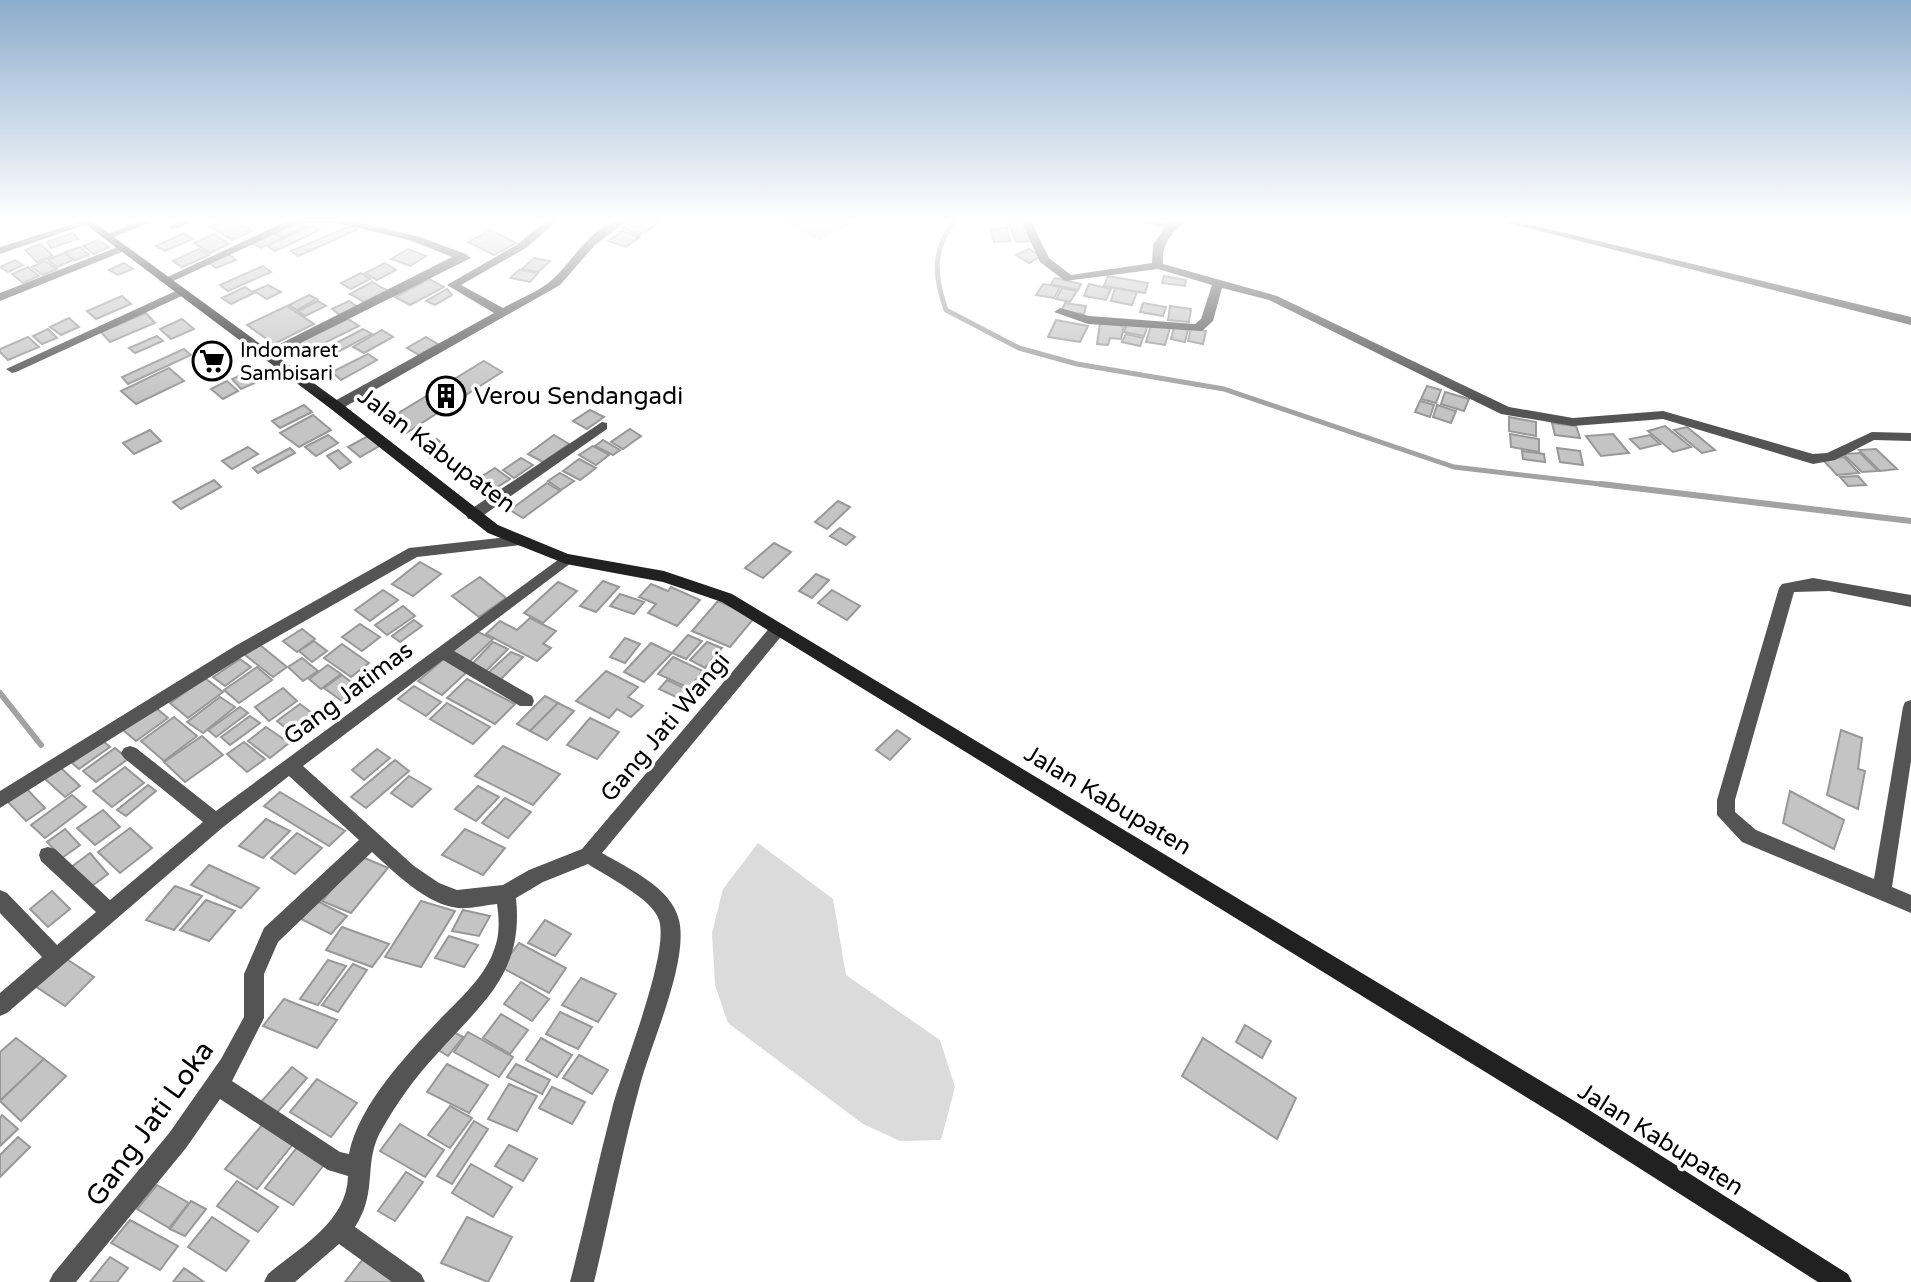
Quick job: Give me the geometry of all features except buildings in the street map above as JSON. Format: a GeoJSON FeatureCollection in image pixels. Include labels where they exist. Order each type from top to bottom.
{"type":"FeatureCollection","features":[{"type":"Feature","properties":{"kind":"main road","name":"Jalan Kabupaten"},"geometry":{"type":"LineString","coordinates":[[164,281],[336,406],[473,515],[516,541],[566,559],[664,577],[727,598],[1578,1116],[1840,1282]]}},
{"type":"Feature","properties":{"kind":"street"},"geometry":{"type":"LineString","coordinates":[[0,297],[41,281]]}},
{"type":"Feature","properties":{"kind":"street"},"geometry":{"type":"LineString","coordinates":[[12,369],[186,281]]}},
{"type":"Feature","properties":{"kind":"street"},"geometry":{"type":"LineString","coordinates":[[266,356],[413,281]]}},
{"type":"Feature","properties":{"kind":"street"},"geometry":{"type":"LineString","coordinates":[[462,281],[453,287],[502,312]]}},
{"type":"Feature","properties":{"kind":"street"},"geometry":{"type":"LineString","coordinates":[[336,406],[558,281]]}},
{"type":"Feature","properties":{"kind":"street"},"geometry":{"type":"LineString","coordinates":[[1210,281],[1273,298],[1520,415],[1573,422],[1663,415],[1813,459],[1830,457],[1872,436],[1911,437]]}},
{"type":"Feature","properties":{"kind":"street"},"geometry":{"type":"LineString","coordinates":[[1748,281],[1911,321]]}},
{"type":"Feature","properties":{"kind":"street"},"geometry":{"type":"LineString","coordinates":[[1060,312],[1088,320],[1198,328],[1207,321],[1218,283]]}},
{"type":"Feature","properties":{"kind":"street"},"geometry":{"type":"LineString","coordinates":[[28,357],[173,288]]}},
{"type":"Feature","properties":{"kind":"street"},"geometry":{"type":"LineString","coordinates":[[473,515],[602,426]]}},
{"type":"Feature","properties":{"kind":"street"},"geometry":{"type":"LineString","coordinates":[[0,800],[241,650],[414,552],[516,541]]}},
{"type":"Feature","properties":{"kind":"street","name":"Gang Jatimas"},"geometry":{"type":"LineString","coordinates":[[566,559],[290,766],[407,872],[432,889],[457,899],[506,894],[536,876],[589,855]]}},
{"type":"Feature","properties":{"kind":"street"},"geometry":{"type":"LineString","coordinates":[[1911,601],[1817,584],[1797,582],[1787,588],[1726,800],[1726,815],[1749,836],[1911,904]]}},
{"type":"Feature","properties":{"kind":"street","name":"Gang Jati Wangi"},"geometry":{"type":"LineString","coordinates":[[589,855],[778,629]]}},
{"type":"Feature","properties":{"kind":"street"},"geometry":{"type":"LineString","coordinates":[[442,652],[526,701]]}},
{"type":"Feature","properties":{"kind":"street"},"geometry":{"type":"LineString","coordinates":[[1881,893],[1911,707]]}},
{"type":"Feature","properties":{"kind":"street"},"geometry":{"type":"LineString","coordinates":[[130,753],[216,822]]}},
{"type":"Feature","properties":{"kind":"street"},"geometry":{"type":"LineString","coordinates":[[0,1006],[216,822],[290,766]]}},
{"type":"Feature","properties":{"kind":"street","name":"Gang Jati Loka"},"geometry":{"type":"LineString","coordinates":[[61,1282],[178,1140],[217,1084],[254,1018],[254,974],[271,935],[372,840]]}},
{"type":"Feature","properties":{"kind":"street"},"geometry":{"type":"LineString","coordinates":[[48,855],[110,913]]}},
{"type":"Feature","properties":{"kind":"street"},"geometry":{"type":"LineString","coordinates":[[582,1282],[628,1086],[656,1001],[670,937],[669,920],[661,902],[589,855]]}},
{"type":"Feature","properties":{"kind":"street"},"geometry":{"type":"LineString","coordinates":[[276,1282],[337,1229],[361,1192],[360,1162],[366,1135],[409,1071],[456,1019],[503,955],[510,929],[506,894]]}},
{"type":"Feature","properties":{"kind":"street"},"geometry":{"type":"LineString","coordinates":[[0,899],[56,958]]}},
{"type":"Feature","properties":{"kind":"street"},"geometry":{"type":"LineString","coordinates":[[217,1084],[336,1162],[350,1165],[360,1162]]}},
{"type":"Feature","properties":{"kind":"street"},"geometry":{"type":"LineString","coordinates":[[337,1229],[413,1282]]}},
{"type":"Feature","properties":{"kind":"shaded area"},"geometry":{"type":"Polygon","coordinates":[[[758,843],[833,899],[846,975],[940,1040],[955,1087],[941,1140],[900,1141],[863,1124],[728,1023],[715,985],[712,933],[723,889],[758,843]]]}},
{"type":"Feature","properties":{"kind":"waterway"},"geometry":{"type":"LineString","coordinates":[[938,281],[946,310],[1019,348],[1077,364],[1224,389],[1454,467],[1617,486]]}},
{"type":"Feature","properties":{"kind":"waterway"},"geometry":{"type":"LineString","coordinates":[[1601,484],[1911,521]]}},
{"type":"Feature","properties":{"kind":"waterway"},"geometry":{"type":"LineString","coordinates":[[0,693],[41,745]]}},
{"type":"Feature","properties":{"kind":"place","name":"Indomaret Sambisari"},"geometry":{"type":"Point","coordinates":[212,361]}},
{"type":"Feature","properties":{"kind":"place","name":"Verou Sendangadi"},"geometry":{"type":"Point","coordinates":[446,396]}}]}
